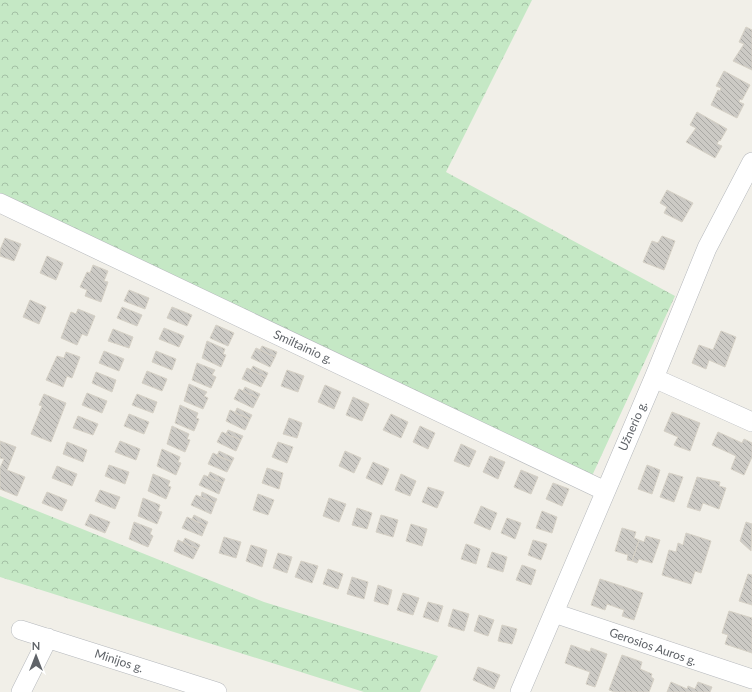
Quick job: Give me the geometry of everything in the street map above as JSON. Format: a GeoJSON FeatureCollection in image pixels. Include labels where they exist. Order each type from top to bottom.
{"type":"FeatureCollection","features":[{"type":"Feature","properties":{"kind":"street","name":"Užnerio g."},"geometry":{"type":"LineString","coordinates":[[520,692],[654,378],[706,248],[752,162]]}},
{"type":"Feature","properties":{"kind":"street","name":"Smiltainio g."},"geometry":{"type":"LineString","coordinates":[[0,203],[605,491]]}},
{"type":"Feature","properties":{"kind":"street"},"geometry":{"type":"LineString","coordinates":[[654,378],[752,422]]}},
{"type":"Feature","properties":{"kind":"street","name":"Gerosios Auros g."},"geometry":{"type":"LineString","coordinates":[[554,613],[752,679]]}},
{"type":"Feature","properties":{"kind":"street","name":"Minijos g."},"geometry":{"type":"LineString","coordinates":[[21,630],[217,692]]}},
{"type":"Feature","properties":{"kind":"street"},"geometry":{"type":"LineString","coordinates":[[21,692],[48,638]]}},
{"type":"Feature","properties":{"kind":"green space"},"geometry":{"type":"Polygon","coordinates":[[[0,0],[532,0],[446,172],[675,296],[591,478],[0,195],[0,0]]]}},
{"type":"Feature","properties":{"kind":"green space"},"geometry":{"type":"Polygon","coordinates":[[[0,496],[264,602],[438,656],[420,692],[364,692],[0,577],[0,496]]]}},
{"type":"Feature","properties":{"kind":"building"},"geometry":{"type":"Polygon","coordinates":[[[746,27],[752,30],[752,70],[733,61],[744,44],[739,42],[746,27]]]}},
{"type":"Feature","properties":{"kind":"building"},"geometry":{"type":"Polygon","coordinates":[[[724,71],[750,85],[742,100],[740,99],[739,102],[744,104],[737,118],[711,105],[718,90],[720,91],[721,88],[716,86],[724,71]]]}},
{"type":"Feature","properties":{"kind":"building"},"geometry":{"type":"Polygon","coordinates":[[[697,112],[727,129],[717,144],[722,146],[715,158],[686,142],[696,128],[690,125],[697,112]]]}},
{"type":"Feature","properties":{"kind":"building"},"geometry":{"type":"Polygon","coordinates":[[[667,190],[693,203],[682,222],[664,213],[667,207],[660,203],[667,190]]]}},
{"type":"Feature","properties":{"kind":"building"},"geometry":{"type":"Polygon","coordinates":[[[662,236],[675,241],[664,270],[643,262],[652,241],[658,243],[662,236]]]}},
{"type":"Feature","properties":{"kind":"building"},"geometry":{"type":"Polygon","coordinates":[[[5,238],[21,244],[14,261],[0,256],[0,250],[5,238]]]}},
{"type":"Feature","properties":{"kind":"building"},"geometry":{"type":"Polygon","coordinates":[[[47,256],[63,263],[56,280],[40,273],[47,256]]]}},
{"type":"Feature","properties":{"kind":"building"},"geometry":{"type":"Polygon","coordinates":[[[93,265],[108,271],[104,281],[108,282],[101,302],[85,296],[87,290],[80,287],[87,272],[90,273],[93,265]]]}},
{"type":"Feature","properties":{"kind":"building"},"geometry":{"type":"Polygon","coordinates":[[[129,290],[149,298],[145,309],[124,301],[129,290]]]}},
{"type":"Feature","properties":{"kind":"building"},"geometry":{"type":"Polygon","coordinates":[[[30,300],[46,307],[39,324],[23,317],[30,300]]]}},
{"type":"Feature","properties":{"kind":"building"},"geometry":{"type":"Polygon","coordinates":[[[122,307],[142,315],[137,326],[117,318],[122,307]]]}},
{"type":"Feature","properties":{"kind":"building"},"geometry":{"type":"Polygon","coordinates":[[[172,307],[192,315],[187,326],[167,318],[172,307]]]}},
{"type":"Feature","properties":{"kind":"building"},"geometry":{"type":"Polygon","coordinates":[[[78,309],[95,316],[87,336],[82,334],[77,345],[61,338],[71,312],[76,314],[78,309]]]}},
{"type":"Feature","properties":{"kind":"building"},"geometry":{"type":"Polygon","coordinates":[[[216,325],[234,333],[228,346],[210,338],[216,325]]]}},
{"type":"Feature","properties":{"kind":"building"},"geometry":{"type":"Polygon","coordinates":[[[164,328],[184,336],[179,347],[159,339],[164,328]]]}},
{"type":"Feature","properties":{"kind":"building"},"geometry":{"type":"Polygon","coordinates":[[[113,329],[133,337],[129,348],[108,341],[113,329]]]}},
{"type":"Feature","properties":{"kind":"building"},"geometry":{"type":"Polygon","coordinates":[[[721,331],[736,337],[725,367],[709,360],[706,369],[692,363],[699,345],[713,350],[721,331]]]}},
{"type":"Feature","properties":{"kind":"building"},"geometry":{"type":"Polygon","coordinates":[[[207,341],[225,349],[223,354],[226,355],[221,367],[202,358],[207,341]]]}},
{"type":"Feature","properties":{"kind":"building"},"geometry":{"type":"Polygon","coordinates":[[[262,346],[277,352],[275,357],[260,350],[262,346]]]}},
{"type":"Feature","properties":{"kind":"building"},"geometry":{"type":"Polygon","coordinates":[[[256,348],[275,357],[270,367],[251,358],[256,348]]]}},
{"type":"Feature","properties":{"kind":"building"},"geometry":{"type":"Polygon","coordinates":[[[104,351],[124,359],[119,371],[99,363],[104,351]]]}},
{"type":"Feature","properties":{"kind":"building"},"geometry":{"type":"Polygon","coordinates":[[[156,351],[176,359],[172,370],[152,362],[156,351]]]}},
{"type":"Feature","properties":{"kind":"building"},"geometry":{"type":"Polygon","coordinates":[[[66,352],[80,357],[72,378],[67,376],[63,387],[46,380],[57,356],[64,358],[66,352]]]}},
{"type":"Feature","properties":{"kind":"building"},"geometry":{"type":"Polygon","coordinates":[[[197,363],[215,370],[212,375],[216,377],[211,388],[192,380],[197,363]]]}},
{"type":"Feature","properties":{"kind":"building"},"geometry":{"type":"Polygon","coordinates":[[[253,366],[268,373],[266,377],[251,370],[253,366]]]}},
{"type":"Feature","properties":{"kind":"building"},"geometry":{"type":"Polygon","coordinates":[[[247,368],[266,377],[261,387],[242,379],[247,368]]]}},
{"type":"Feature","properties":{"kind":"building"},"geometry":{"type":"Polygon","coordinates":[[[287,370],[304,376],[298,392],[281,386],[287,370]]]}},
{"type":"Feature","properties":{"kind":"building"},"geometry":{"type":"Polygon","coordinates":[[[147,371],[167,379],[162,391],[142,383],[147,371]]]}},
{"type":"Feature","properties":{"kind":"building"},"geometry":{"type":"Polygon","coordinates":[[[96,372],[116,380],[112,392],[92,383],[96,372]]]}},
{"type":"Feature","properties":{"kind":"building"},"geometry":{"type":"Polygon","coordinates":[[[189,384],[207,392],[204,396],[208,398],[203,409],[184,401],[189,384]]]}},
{"type":"Feature","properties":{"kind":"building"},"geometry":{"type":"Polygon","coordinates":[[[325,385],[341,392],[334,409],[318,402],[325,385]]]}},
{"type":"Feature","properties":{"kind":"building"},"geometry":{"type":"Polygon","coordinates":[[[245,387],[260,394],[258,398],[243,391],[245,387]]]}},
{"type":"Feature","properties":{"kind":"building"},"geometry":{"type":"Polygon","coordinates":[[[239,389],[258,398],[253,408],[234,399],[239,389]]]}},
{"type":"Feature","properties":{"kind":"building"},"geometry":{"type":"Polygon","coordinates":[[[87,393],[107,401],[102,413],[82,405],[87,393]]]}},
{"type":"Feature","properties":{"kind":"building"},"geometry":{"type":"Polygon","coordinates":[[[44,394],[66,403],[51,442],[31,434],[42,406],[39,405],[44,394]]]}},
{"type":"Feature","properties":{"kind":"building"},"geometry":{"type":"Polygon","coordinates":[[[137,394],[157,402],[153,413],[132,405],[137,394]]]}},
{"type":"Feature","properties":{"kind":"building"},"geometry":{"type":"Polygon","coordinates":[[[353,397],[369,404],[362,421],[346,415],[353,397]]]}},
{"type":"Feature","properties":{"kind":"building"},"geometry":{"type":"Polygon","coordinates":[[[180,405],[198,413],[196,418],[199,419],[194,431],[175,423],[180,405]]]}},
{"type":"Feature","properties":{"kind":"building"},"geometry":{"type":"Polygon","coordinates":[[[237,408],[252,415],[250,419],[235,413],[237,408]]]}},
{"type":"Feature","properties":{"kind":"building"},"geometry":{"type":"Polygon","coordinates":[[[230,410],[250,419],[245,430],[226,421],[230,410]]]}},
{"type":"Feature","properties":{"kind":"building"},"geometry":{"type":"Polygon","coordinates":[[[672,412],[700,423],[690,451],[674,445],[678,437],[664,431],[672,412]]]}},
{"type":"Feature","properties":{"kind":"building"},"geometry":{"type":"Polygon","coordinates":[[[129,414],[149,422],[144,434],[124,426],[129,414]]]}},
{"type":"Feature","properties":{"kind":"building"},"geometry":{"type":"Polygon","coordinates":[[[391,414],[408,422],[401,438],[383,430],[391,414]]]}},
{"type":"Feature","properties":{"kind":"building"},"geometry":{"type":"Polygon","coordinates":[[[78,416],[98,424],[93,435],[73,428],[78,416]]]}},
{"type":"Feature","properties":{"kind":"building"},"geometry":{"type":"Polygon","coordinates":[[[289,418],[302,423],[297,438],[283,434],[289,418]]]}},
{"type":"Feature","properties":{"kind":"building"},"geometry":{"type":"Polygon","coordinates":[[[172,426],[189,434],[187,439],[190,440],[185,452],[167,444],[172,426]]]}},
{"type":"Feature","properties":{"kind":"building"},"geometry":{"type":"Polygon","coordinates":[[[420,426],[435,433],[428,449],[413,442],[420,426]]]}},
{"type":"Feature","properties":{"kind":"building"},"geometry":{"type":"Polygon","coordinates":[[[228,430],[243,436],[241,440],[226,434],[228,430]]]}},
{"type":"Feature","properties":{"kind":"building"},"geometry":{"type":"Polygon","coordinates":[[[222,432],[241,440],[236,451],[217,442],[222,432]]]}},
{"type":"Feature","properties":{"kind":"building"},"geometry":{"type":"Polygon","coordinates":[[[718,432],[742,443],[744,439],[752,443],[752,457],[744,475],[731,469],[736,456],[712,445],[718,432]]]}},
{"type":"Feature","properties":{"kind":"building"},"geometry":{"type":"Polygon","coordinates":[[[0,441],[16,447],[7,470],[25,477],[17,496],[0,489],[0,468],[4,459],[0,458],[0,441]]]}},
{"type":"Feature","properties":{"kind":"building"},"geometry":{"type":"Polygon","coordinates":[[[120,441],[140,449],[136,460],[115,452],[120,441]]]}},
{"type":"Feature","properties":{"kind":"building"},"geometry":{"type":"Polygon","coordinates":[[[67,442],[87,450],[83,462],[63,454],[67,442]]]}},
{"type":"Feature","properties":{"kind":"building"},"geometry":{"type":"Polygon","coordinates":[[[278,442],[293,447],[287,463],[272,457],[278,442]]]}},
{"type":"Feature","properties":{"kind":"building"},"geometry":{"type":"Polygon","coordinates":[[[461,444],[476,451],[469,467],[454,461],[461,444]]]}},
{"type":"Feature","properties":{"kind":"building"},"geometry":{"type":"Polygon","coordinates":[[[162,449],[180,457],[178,462],[181,463],[176,475],[157,466],[162,449]]]}},
{"type":"Feature","properties":{"kind":"building"},"geometry":{"type":"Polygon","coordinates":[[[219,451],[234,458],[232,462],[217,456],[219,451]]]}},
{"type":"Feature","properties":{"kind":"building"},"geometry":{"type":"Polygon","coordinates":[[[345,451],[361,458],[354,473],[339,466],[345,451]]]}},
{"type":"Feature","properties":{"kind":"building"},"geometry":{"type":"Polygon","coordinates":[[[213,453],[232,462],[227,472],[208,464],[213,453]]]}},
{"type":"Feature","properties":{"kind":"building"},"geometry":{"type":"Polygon","coordinates":[[[490,456],[505,462],[498,479],[483,472],[490,456]]]}},
{"type":"Feature","properties":{"kind":"building"},"geometry":{"type":"Polygon","coordinates":[[[373,462],[389,469],[382,485],[366,478],[373,462]]]}},
{"type":"Feature","properties":{"kind":"building"},"geometry":{"type":"Polygon","coordinates":[[[109,465],[129,472],[125,484],[105,476],[109,465]]]}},
{"type":"Feature","properties":{"kind":"building"},"geometry":{"type":"Polygon","coordinates":[[[647,465],[660,470],[652,494],[638,489],[647,465]]]}},
{"type":"Feature","properties":{"kind":"building"},"geometry":{"type":"Polygon","coordinates":[[[57,466],[77,474],[72,486],[52,478],[57,466]]]}},
{"type":"Feature","properties":{"kind":"building"},"geometry":{"type":"Polygon","coordinates":[[[267,468],[283,473],[279,489],[262,483],[267,468]]]}},
{"type":"Feature","properties":{"kind":"building"},"geometry":{"type":"Polygon","coordinates":[[[521,470],[538,477],[531,494],[514,487],[521,470]]]}},
{"type":"Feature","properties":{"kind":"building"},"geometry":{"type":"Polygon","coordinates":[[[210,472],[225,479],[223,483],[208,477],[210,472]]]}},
{"type":"Feature","properties":{"kind":"building"},"geometry":{"type":"Polygon","coordinates":[[[669,473],[683,477],[674,502],[660,497],[669,473]]]}},
{"type":"Feature","properties":{"kind":"building"},"geometry":{"type":"Polygon","coordinates":[[[153,474],[170,481],[168,486],[171,487],[166,499],[148,491],[153,474]]]}},
{"type":"Feature","properties":{"kind":"building"},"geometry":{"type":"Polygon","coordinates":[[[401,474],[416,481],[410,496],[395,490],[401,474]]]}},
{"type":"Feature","properties":{"kind":"building"},"geometry":{"type":"Polygon","coordinates":[[[204,475],[223,483],[219,494],[199,485],[204,475]]]}},
{"type":"Feature","properties":{"kind":"building"},"geometry":{"type":"Polygon","coordinates":[[[697,477],[720,482],[719,486],[726,488],[719,509],[703,503],[700,511],[687,507],[697,477]]]}},
{"type":"Feature","properties":{"kind":"building"},"geometry":{"type":"Polygon","coordinates":[[[553,483],[569,489],[562,506],[546,499],[553,483]]]}},
{"type":"Feature","properties":{"kind":"building"},"geometry":{"type":"Polygon","coordinates":[[[428,487],[444,492],[437,508],[422,502],[428,487]]]}},
{"type":"Feature","properties":{"kind":"building"},"geometry":{"type":"Polygon","coordinates":[[[100,490],[120,497],[115,509],[95,501],[100,490]]]}},
{"type":"Feature","properties":{"kind":"building"},"geometry":{"type":"Polygon","coordinates":[[[47,492],[67,500],[62,511],[42,503],[47,492]]]}},
{"type":"Feature","properties":{"kind":"building"},"geometry":{"type":"Polygon","coordinates":[[[202,492],[217,499],[215,503],[201,497],[202,492]]]}},
{"type":"Feature","properties":{"kind":"building"},"geometry":{"type":"Polygon","coordinates":[[[258,494],[274,500],[268,515],[253,510],[258,494]]]}},
{"type":"Feature","properties":{"kind":"building"},"geometry":{"type":"Polygon","coordinates":[[[196,495],[215,503],[211,514],[191,505],[196,495]]]}},
{"type":"Feature","properties":{"kind":"building"},"geometry":{"type":"Polygon","coordinates":[[[143,498],[160,505],[158,511],[162,512],[157,524],[138,516],[143,498]]]}},
{"type":"Feature","properties":{"kind":"building"},"geometry":{"type":"Polygon","coordinates":[[[329,498],[346,504],[339,522],[323,516],[329,498]]]}},
{"type":"Feature","properties":{"kind":"building"},"geometry":{"type":"Polygon","coordinates":[[[481,506],[497,513],[490,530],[474,523],[481,506]]]}},
{"type":"Feature","properties":{"kind":"building"},"geometry":{"type":"Polygon","coordinates":[[[357,508],[372,513],[367,529],[352,525],[357,508]]]}},
{"type":"Feature","properties":{"kind":"building"},"geometry":{"type":"Polygon","coordinates":[[[542,511],[557,517],[552,533],[536,528],[542,511]]]}},
{"type":"Feature","properties":{"kind":"building"},"geometry":{"type":"Polygon","coordinates":[[[90,514],[110,522],[105,533],[85,525],[90,514]]]}},
{"type":"Feature","properties":{"kind":"building"},"geometry":{"type":"Polygon","coordinates":[[[194,515],[208,522],[206,526],[192,519],[194,515]]]}},
{"type":"Feature","properties":{"kind":"building"},"geometry":{"type":"Polygon","coordinates":[[[381,515],[398,520],[393,537],[376,532],[381,515]]]}},
{"type":"Feature","properties":{"kind":"building"},"geometry":{"type":"Polygon","coordinates":[[[187,517],[206,526],[202,536],[182,528],[187,517]]]}},
{"type":"Feature","properties":{"kind":"building"},"geometry":{"type":"Polygon","coordinates":[[[507,518],[521,523],[515,539],[501,533],[507,518]]]}},
{"type":"Feature","properties":{"kind":"building"},"geometry":{"type":"Polygon","coordinates":[[[134,522],[152,529],[150,534],[153,536],[148,547],[129,539],[134,522]]]}},
{"type":"Feature","properties":{"kind":"building"},"geometry":{"type":"Polygon","coordinates":[[[746,522],[752,524],[751,551],[740,541],[746,522]]]}},
{"type":"Feature","properties":{"kind":"building"},"geometry":{"type":"Polygon","coordinates":[[[411,524],[427,529],[422,546],[406,541],[411,524]]]}},
{"type":"Feature","properties":{"kind":"building"},"geometry":{"type":"Polygon","coordinates":[[[622,528],[636,532],[634,538],[639,540],[632,561],[627,560],[628,555],[615,551],[622,528]]]}},
{"type":"Feature","properties":{"kind":"building"},"geometry":{"type":"Polygon","coordinates":[[[686,533],[711,541],[701,573],[695,571],[691,584],[662,575],[669,550],[676,552],[678,543],[683,545],[686,533]]]}},
{"type":"Feature","properties":{"kind":"building"},"geometry":{"type":"Polygon","coordinates":[[[646,536],[660,540],[652,563],[639,559],[637,563],[632,561],[639,540],[644,542],[646,536]]]}},
{"type":"Feature","properties":{"kind":"building"},"geometry":{"type":"Polygon","coordinates":[[[224,537],[241,542],[236,558],[219,553],[224,537]]]}},
{"type":"Feature","properties":{"kind":"building"},"geometry":{"type":"Polygon","coordinates":[[[185,538],[200,545],[198,549],[183,542],[185,538]]]}},
{"type":"Feature","properties":{"kind":"building"},"geometry":{"type":"Polygon","coordinates":[[[178,540],[198,549],[193,559],[174,551],[178,540]]]}},
{"type":"Feature","properties":{"kind":"building"},"geometry":{"type":"Polygon","coordinates":[[[533,540],[547,544],[541,560],[528,555],[533,540]]]}},
{"type":"Feature","properties":{"kind":"building"},"geometry":{"type":"Polygon","coordinates":[[[466,544],[480,549],[476,564],[461,559],[466,544]]]}},
{"type":"Feature","properties":{"kind":"building"},"geometry":{"type":"Polygon","coordinates":[[[251,545],[267,550],[262,567],[246,561],[251,545]]]}},
{"type":"Feature","properties":{"kind":"building"},"geometry":{"type":"Polygon","coordinates":[[[492,552],[507,557],[503,572],[487,567],[492,552]]]}},
{"type":"Feature","properties":{"kind":"building"},"geometry":{"type":"Polygon","coordinates":[[[278,553],[292,557],[287,573],[273,568],[278,553]]]}},
{"type":"Feature","properties":{"kind":"building"},"geometry":{"type":"Polygon","coordinates":[[[301,561],[318,566],[312,583],[295,577],[301,561]]]}},
{"type":"Feature","properties":{"kind":"building"},"geometry":{"type":"Polygon","coordinates":[[[522,565],[536,570],[531,585],[516,580],[522,565]]]}},
{"type":"Feature","properties":{"kind":"building"},"geometry":{"type":"Polygon","coordinates":[[[328,569],[343,574],[338,589],[323,584],[328,569]]]}},
{"type":"Feature","properties":{"kind":"building"},"geometry":{"type":"Polygon","coordinates":[[[748,574],[752,575],[752,605],[739,601],[748,574]]]}},
{"type":"Feature","properties":{"kind":"building"},"geometry":{"type":"Polygon","coordinates":[[[352,577],[368,582],[364,599],[347,594],[352,577]]]}},
{"type":"Feature","properties":{"kind":"building"},"geometry":{"type":"Polygon","coordinates":[[[600,579],[643,593],[634,620],[622,616],[624,610],[607,604],[605,610],[591,605],[600,579]]]}},
{"type":"Feature","properties":{"kind":"building"},"geometry":{"type":"Polygon","coordinates":[[[378,585],[392,590],[388,605],[374,601],[378,585]]]}},
{"type":"Feature","properties":{"kind":"building"},"geometry":{"type":"Polygon","coordinates":[[[403,593],[419,598],[413,615],[397,610],[403,593]]]}},
{"type":"Feature","properties":{"kind":"building"},"geometry":{"type":"Polygon","coordinates":[[[428,602],[443,606],[438,622],[423,617],[428,602]]]}},
{"type":"Feature","properties":{"kind":"building"},"geometry":{"type":"Polygon","coordinates":[[[453,609],[469,614],[464,631],[448,626],[453,609]]]}},
{"type":"Feature","properties":{"kind":"building"},"geometry":{"type":"Polygon","coordinates":[[[729,611],[752,618],[752,653],[725,644],[728,635],[722,633],[729,611]]]}},
{"type":"Feature","properties":{"kind":"building"},"geometry":{"type":"Polygon","coordinates":[[[479,615],[494,620],[488,636],[474,631],[479,615]]]}},
{"type":"Feature","properties":{"kind":"building"},"geometry":{"type":"Polygon","coordinates":[[[502,625],[517,629],[512,644],[498,641],[502,625]]]}},
{"type":"Feature","properties":{"kind":"building"},"geometry":{"type":"Polygon","coordinates":[[[571,645],[590,652],[591,648],[607,654],[595,687],[586,684],[590,672],[565,663],[571,645]]]}},
{"type":"Feature","properties":{"kind":"building"},"geometry":{"type":"Polygon","coordinates":[[[622,655],[642,662],[640,669],[652,674],[651,677],[654,679],[649,692],[615,692],[609,690],[622,655]]]}},
{"type":"Feature","properties":{"kind":"building"},"geometry":{"type":"Polygon","coordinates":[[[478,667],[500,675],[494,689],[473,680],[478,667]]]}},
{"type":"Feature","properties":{"kind":"building"},"geometry":{"type":"Polygon","coordinates":[[[671,682],[687,689],[688,686],[695,689],[698,682],[712,687],[710,692],[667,692],[671,682]]]}}]}
